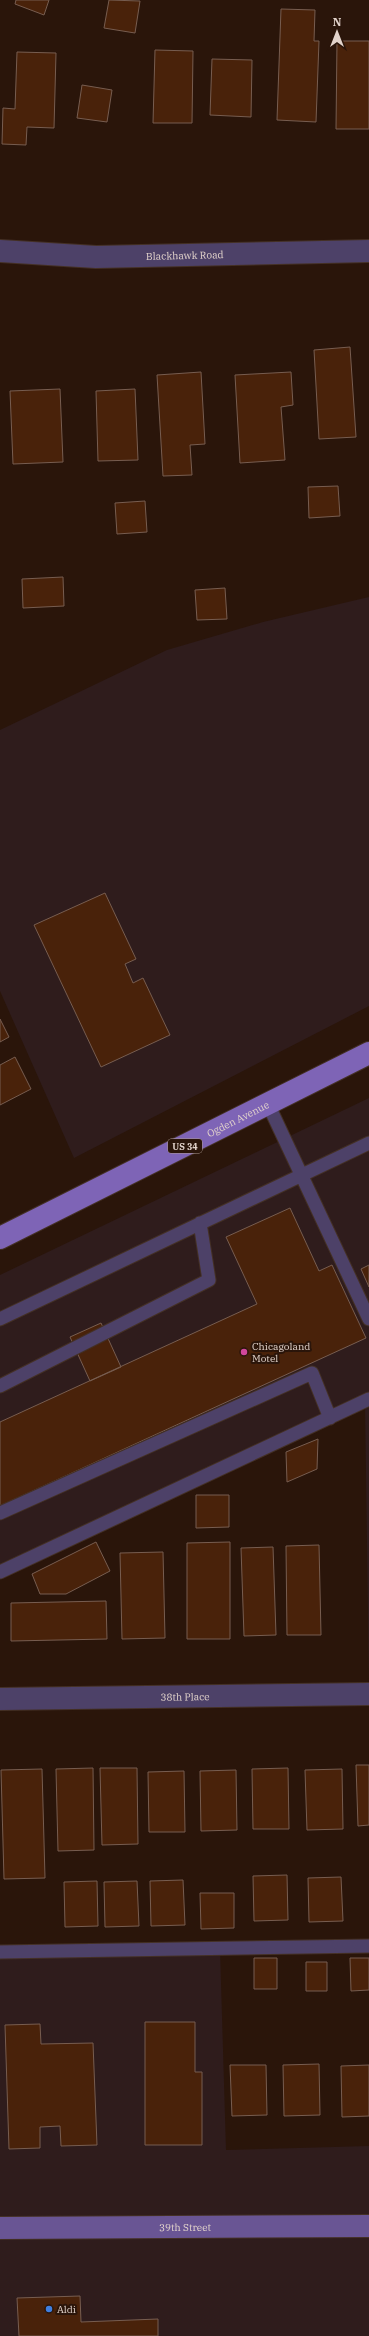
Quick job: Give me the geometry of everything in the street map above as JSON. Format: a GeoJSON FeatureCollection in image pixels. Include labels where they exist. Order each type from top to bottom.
{"type":"FeatureCollection","features":[{"type":"Feature","properties":{"kind":"main road","name":"Ogden Avenue"},"geometry":{"type":"LineString","coordinates":[[0,1238],[369,1053]]}},
{"type":"Feature","properties":{"kind":"main road","name":"39th Street"},"geometry":{"type":"LineString","coordinates":[[0,2228],[369,2226]]}},
{"type":"Feature","properties":{"kind":"street","name":"Blackhawk Road"},"geometry":{"type":"LineString","coordinates":[[0,251],[96,258],[369,251]]}},
{"type":"Feature","properties":{"kind":"street","name":"38th Place"},"geometry":{"type":"LineString","coordinates":[[0,1699],[369,1694]]}},
{"type":"Feature","properties":{"kind":"lane"},"geometry":{"type":"LineString","coordinates":[[268,1104],[369,1319]]}},
{"type":"Feature","properties":{"kind":"lane"},"geometry":{"type":"LineString","coordinates":[[0,1319],[369,1143]]}},
{"type":"Feature","properties":{"kind":"lane"},"geometry":{"type":"LineString","coordinates":[[0,1386],[209,1280],[200,1224]]}},
{"type":"Feature","properties":{"kind":"lane"},"geometry":{"type":"LineString","coordinates":[[0,1513],[312,1373],[330,1418]]}},
{"type":"Feature","properties":{"kind":"lane"},"geometry":{"type":"LineString","coordinates":[[0,1572],[369,1400]]}},
{"type":"Feature","properties":{"kind":"lane"},"geometry":{"type":"LineString","coordinates":[[0,1952],[369,1946]]}},
{"type":"Feature","properties":{"kind":"shaded area"},"geometry":{"type":"Polygon","coordinates":[[[369,597],[369,1006],[74,1158],[0,991],[0,730],[167,650],[263,622],[369,597]]]}},
{"type":"Feature","properties":{"kind":"shaded area"},"geometry":{"type":"Polygon","coordinates":[[[369,1098],[369,1685],[365,1402],[0,1571],[0,1275],[369,1098]]]}},
{"type":"Feature","properties":{"kind":"shaded area"},"geometry":{"type":"Polygon","coordinates":[[[220,1949],[226,2150],[369,2146],[369,2336],[0,2336],[0,1952],[220,1949]]]}},
{"type":"Feature","properties":{"kind":"building"},"geometry":{"type":"Polygon","coordinates":[[[16,0],[49,0],[44,15],[15,4],[16,0]]]}},
{"type":"Feature","properties":{"kind":"building"},"geometry":{"type":"Polygon","coordinates":[[[109,0],[140,1],[135,33],[104,28],[109,0]]]}},
{"type":"Feature","properties":{"kind":"building"},"geometry":{"type":"Polygon","coordinates":[[[281,9],[315,10],[314,41],[319,41],[316,122],[277,120],[281,9]]]}},
{"type":"Feature","properties":{"kind":"building"},"geometry":{"type":"Polygon","coordinates":[[[337,41],[369,41],[369,129],[336,129],[337,41]]]}},
{"type":"Feature","properties":{"kind":"building"},"geometry":{"type":"Polygon","coordinates":[[[155,50],[193,51],[192,123],[153,123],[155,50]]]}},
{"type":"Feature","properties":{"kind":"building"},"geometry":{"type":"Polygon","coordinates":[[[17,52],[56,53],[54,128],[27,127],[26,145],[2,144],[3,108],[15,109],[17,52]]]}},
{"type":"Feature","properties":{"kind":"building"},"geometry":{"type":"Polygon","coordinates":[[[212,59],[252,60],[251,117],[210,115],[212,59]]]}},
{"type":"Feature","properties":{"kind":"building"},"geometry":{"type":"Polygon","coordinates":[[[82,85],[112,90],[107,122],[77,118],[82,85]]]}},
{"type":"Feature","properties":{"kind":"building"},"geometry":{"type":"Polygon","coordinates":[[[350,347],[356,437],[319,439],[314,350],[350,347]]]}},
{"type":"Feature","properties":{"kind":"building"},"geometry":{"type":"Polygon","coordinates":[[[201,372],[205,444],[190,445],[192,475],[163,476],[157,375],[201,372]]]}},
{"type":"Feature","properties":{"kind":"building"},"geometry":{"type":"Polygon","coordinates":[[[291,372],[293,405],[281,407],[285,460],[240,463],[235,375],[291,372]]]}},
{"type":"Feature","properties":{"kind":"building"},"geometry":{"type":"Polygon","coordinates":[[[60,389],[63,462],[13,464],[10,391],[60,389]]]}},
{"type":"Feature","properties":{"kind":"building"},"geometry":{"type":"Polygon","coordinates":[[[135,389],[138,460],[98,461],[96,391],[135,389]]]}},
{"type":"Feature","properties":{"kind":"building"},"geometry":{"type":"Polygon","coordinates":[[[338,486],[340,516],[309,518],[308,487],[338,486]]]}},
{"type":"Feature","properties":{"kind":"building"},"geometry":{"type":"Polygon","coordinates":[[[145,501],[147,532],[117,534],[115,503],[145,501]]]}},
{"type":"Feature","properties":{"kind":"building"},"geometry":{"type":"Polygon","coordinates":[[[63,577],[64,606],[23,608],[22,579],[63,577]]]}},
{"type":"Feature","properties":{"kind":"building"},"geometry":{"type":"Polygon","coordinates":[[[225,588],[227,619],[197,620],[195,590],[225,588]]]}},
{"type":"Feature","properties":{"kind":"building"},"geometry":{"type":"Polygon","coordinates":[[[105,893],[136,959],[125,964],[133,983],[143,978],[170,1035],[101,1067],[34,925],[105,893]]]}},
{"type":"Feature","properties":{"kind":"building"},"geometry":{"type":"Polygon","coordinates":[[[0,1019],[9,1037],[0,1042],[0,1019]]]}},
{"type":"Feature","properties":{"kind":"building"},"geometry":{"type":"Polygon","coordinates":[[[15,1057],[31,1089],[0,1105],[0,1065],[15,1057]]]}},
{"type":"Feature","properties":{"kind":"building","name":"Chicagoland Motel"},"geometry":{"type":"Polygon","coordinates":[[[290,1208],[319,1271],[332,1265],[366,1338],[0,1506],[0,1422],[257,1304],[226,1237],[290,1208]]]}},
{"type":"Feature","properties":{"kind":"building"},"geometry":{"type":"Polygon","coordinates":[[[369,1265],[369,1287],[361,1269],[369,1265]]]}},
{"type":"Feature","properties":{"kind":"building"},"geometry":{"type":"Polygon","coordinates":[[[101,1323],[121,1367],[90,1381],[70,1337],[101,1323]]]}},
{"type":"Feature","properties":{"kind":"building"},"geometry":{"type":"Polygon","coordinates":[[[318,1439],[317,1469],[287,1482],[286,1452],[318,1439]]]}},
{"type":"Feature","properties":{"kind":"building"},"geometry":{"type":"Polygon","coordinates":[[[196,1495],[229,1495],[229,1527],[196,1528],[196,1495]]]}},
{"type":"Feature","properties":{"kind":"building"},"geometry":{"type":"Polygon","coordinates":[[[96,1542],[110,1571],[66,1594],[40,1594],[32,1574],[96,1542]]]}},
{"type":"Feature","properties":{"kind":"building"},"geometry":{"type":"Polygon","coordinates":[[[230,1542],[230,1639],[187,1639],[187,1543],[230,1542]]]}},
{"type":"Feature","properties":{"kind":"building"},"geometry":{"type":"Polygon","coordinates":[[[319,1545],[321,1635],[287,1635],[286,1546],[319,1545]]]}},
{"type":"Feature","properties":{"kind":"building"},"geometry":{"type":"Polygon","coordinates":[[[273,1547],[276,1635],[244,1636],[241,1548],[273,1547]]]}},
{"type":"Feature","properties":{"kind":"building"},"geometry":{"type":"Polygon","coordinates":[[[163,1552],[165,1638],[122,1639],[120,1553],[163,1552]]]}},
{"type":"Feature","properties":{"kind":"building"},"geometry":{"type":"Polygon","coordinates":[[[106,1601],[107,1639],[11,1641],[11,1603],[106,1601]]]}},
{"type":"Feature","properties":{"kind":"building"},"geometry":{"type":"Polygon","coordinates":[[[356,1765],[369,1765],[369,1825],[358,1826],[356,1765]]]}},
{"type":"Feature","properties":{"kind":"building"},"geometry":{"type":"Polygon","coordinates":[[[93,1768],[94,1850],[58,1851],[56,1769],[93,1768]]]}},
{"type":"Feature","properties":{"kind":"building"},"geometry":{"type":"Polygon","coordinates":[[[100,1768],[137,1768],[138,1844],[102,1845],[100,1768]]]}},
{"type":"Feature","properties":{"kind":"building"},"geometry":{"type":"Polygon","coordinates":[[[288,1768],[289,1829],[253,1829],[252,1769],[288,1768]]]}},
{"type":"Feature","properties":{"kind":"building"},"geometry":{"type":"Polygon","coordinates":[[[42,1769],[45,1878],[4,1879],[1,1770],[42,1769]]]}},
{"type":"Feature","properties":{"kind":"building"},"geometry":{"type":"Polygon","coordinates":[[[342,1769],[343,1829],[307,1830],[305,1770],[342,1769]]]}},
{"type":"Feature","properties":{"kind":"building"},"geometry":{"type":"Polygon","coordinates":[[[236,1770],[237,1830],[201,1831],[200,1771],[236,1770]]]}},
{"type":"Feature","properties":{"kind":"building"},"geometry":{"type":"Polygon","coordinates":[[[184,1771],[185,1832],[149,1832],[148,1772],[184,1771]]]}},
{"type":"Feature","properties":{"kind":"building"},"geometry":{"type":"Polygon","coordinates":[[[287,1875],[288,1920],[254,1921],[253,1876],[287,1875]]]}},
{"type":"Feature","properties":{"kind":"building"},"geometry":{"type":"Polygon","coordinates":[[[341,1877],[343,1921],[309,1922],[308,1878],[341,1877]]]}},
{"type":"Feature","properties":{"kind":"building"},"geometry":{"type":"Polygon","coordinates":[[[183,1880],[185,1925],[151,1926],[150,1881],[183,1880]]]}},
{"type":"Feature","properties":{"kind":"building"},"geometry":{"type":"Polygon","coordinates":[[[97,1881],[98,1926],[65,1927],[64,1882],[97,1881]]]}},
{"type":"Feature","properties":{"kind":"building"},"geometry":{"type":"Polygon","coordinates":[[[137,1881],[139,1926],[105,1927],[104,1882],[137,1881]]]}},
{"type":"Feature","properties":{"kind":"building"},"geometry":{"type":"Polygon","coordinates":[[[200,1893],[234,1893],[234,1928],[201,1929],[200,1893]]]}},
{"type":"Feature","properties":{"kind":"building"},"geometry":{"type":"Polygon","coordinates":[[[254,1958],[277,1958],[277,1989],[254,1989],[254,1958]]]}},
{"type":"Feature","properties":{"kind":"building"},"geometry":{"type":"Polygon","coordinates":[[[350,1958],[369,1958],[369,1990],[351,1991],[350,1958]]]}},
{"type":"Feature","properties":{"kind":"building"},"geometry":{"type":"Polygon","coordinates":[[[306,1962],[327,1962],[327,1991],[306,1991],[306,1962]]]}},
{"type":"Feature","properties":{"kind":"building"},"geometry":{"type":"Polygon","coordinates":[[[145,2022],[195,2022],[195,2072],[202,2072],[202,2145],[145,2145],[145,2022]]]}},
{"type":"Feature","properties":{"kind":"building"},"geometry":{"type":"Polygon","coordinates":[[[40,2024],[41,2044],[93,2043],[97,2145],[61,2146],[60,2126],[40,2127],[40,2148],[9,2149],[5,2025],[40,2024]]]}},
{"type":"Feature","properties":{"kind":"building"},"geometry":{"type":"Polygon","coordinates":[[[319,2064],[320,2115],[284,2116],[283,2065],[319,2064]]]}},
{"type":"Feature","properties":{"kind":"building"},"geometry":{"type":"Polygon","coordinates":[[[230,2065],[266,2065],[267,2115],[232,2116],[230,2065]]]}},
{"type":"Feature","properties":{"kind":"building"},"geometry":{"type":"Polygon","coordinates":[[[369,2065],[369,2116],[342,2117],[341,2066],[369,2065]]]}},
{"type":"Feature","properties":{"kind":"building","name":"Aldi"},"geometry":{"type":"Polygon","coordinates":[[[80,2296],[81,2322],[158,2319],[158,2336],[19,2336],[17,2298],[80,2296]]]}},
{"type":"Feature","properties":{"kind":"place","name":"Chicagoland Motel"},"geometry":{"type":"Point","coordinates":[244,1352]}},
{"type":"Feature","properties":{"kind":"place","name":"Aldi"},"geometry":{"type":"Point","coordinates":[49,2309]}}]}
